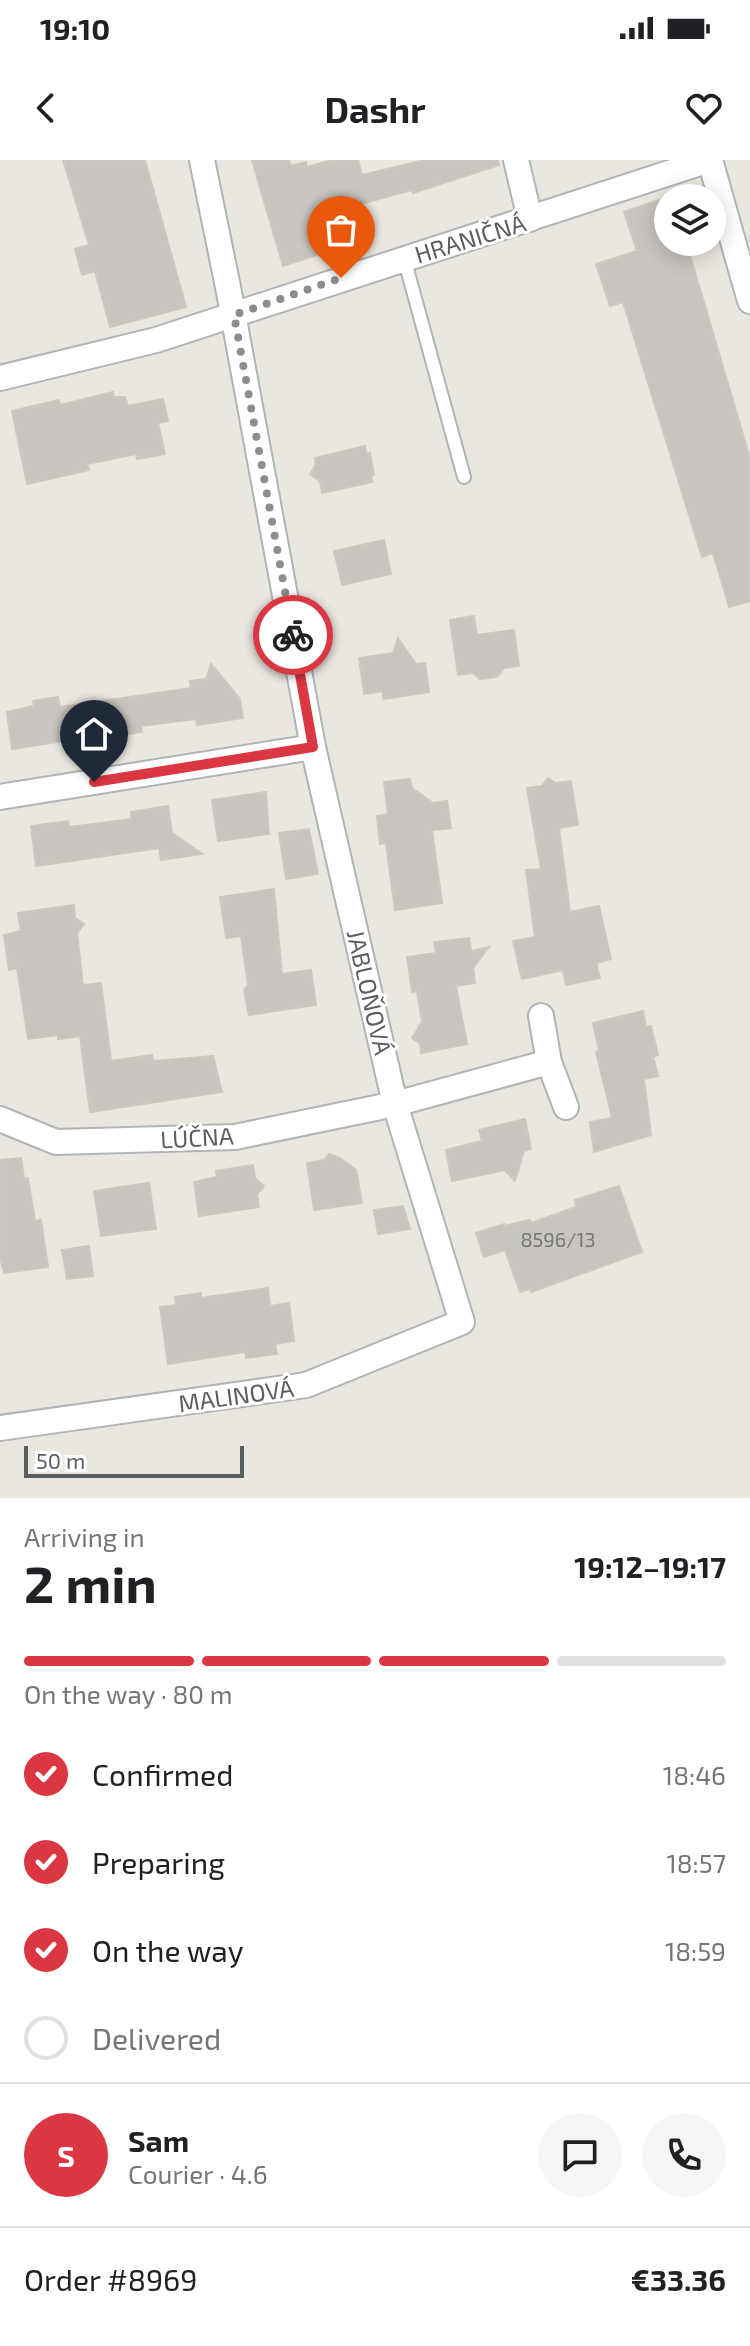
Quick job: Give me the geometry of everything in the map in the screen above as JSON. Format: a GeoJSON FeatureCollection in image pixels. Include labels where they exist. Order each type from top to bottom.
{"type":"FeatureCollection","features":[{"type":"Feature","properties":{"kind":"street","name":"JABLOŇOVÁ"},"geometry":{"type":"LineString","coordinates":[[202,160],[234,315],[313,747],[395,1104],[462,1322]]}},
{"type":"Feature","properties":{"kind":"street"},"geometry":{"type":"LineString","coordinates":[[516,160],[530,219]]}},
{"type":"Feature","properties":{"kind":"street","name":"HRANIČNÁ"},"geometry":{"type":"LineString","coordinates":[[0,378],[156,340],[709,160]]}},
{"type":"Feature","properties":{"kind":"street"},"geometry":{"type":"LineString","coordinates":[[709,160],[750,301]]}},
{"type":"Feature","properties":{"kind":"street"},"geometry":{"type":"LineString","coordinates":[[0,797],[313,747]]}},
{"type":"Feature","properties":{"kind":"street"},"geometry":{"type":"LineString","coordinates":[[541,1016],[549,1062],[566,1107]]}},
{"type":"Feature","properties":{"kind":"street"},"geometry":{"type":"LineString","coordinates":[[395,1104],[549,1062]]}},
{"type":"Feature","properties":{"kind":"street","name":"LÚČNA"},"geometry":{"type":"LineString","coordinates":[[0,1119],[56,1142],[235,1137],[395,1104]]}},
{"type":"Feature","properties":{"kind":"street","name":"MALINOVÁ"},"geometry":{"type":"LineString","coordinates":[[0,1428],[306,1385],[462,1322]]}},
{"type":"Feature","properties":{"kind":"lane"},"geometry":{"type":"LineString","coordinates":[[404,258],[464,477]]}},
{"type":"Feature","properties":{"kind":"building"},"geometry":{"type":"Polygon","coordinates":[[[63,160],[145,160],[186,307],[110,327],[95,271],[82,275],[75,249],[89,245],[63,160]]]}},
{"type":"Feature","properties":{"kind":"building"},"geometry":{"type":"Polygon","coordinates":[[[252,160],[289,160],[291,166],[306,162],[307,167],[333,160],[358,160],[362,175],[425,160],[498,160],[499,165],[413,193],[412,190],[346,208],[357,242],[283,266],[252,160]]]}},
{"type":"Feature","properties":{"kind":"building"},"geometry":{"type":"Polygon","coordinates":[[[654,202],[654,256],[690,256],[750,458],[750,601],[729,607],[713,553],[702,557],[623,302],[610,306],[596,264],[637,251],[624,212],[654,202]]]}},
{"type":"Feature","properties":{"kind":"building"},"geometry":{"type":"Polygon","coordinates":[[[113,392],[114,397],[125,397],[128,406],[163,399],[168,421],[158,423],[165,454],[137,459],[136,454],[87,464],[89,470],[27,484],[12,411],[59,400],[60,405],[113,392]]]}},
{"type":"Feature","properties":{"kind":"building"},"geometry":{"type":"Polygon","coordinates":[[[365,446],[366,454],[370,453],[374,475],[371,475],[372,482],[322,493],[320,481],[310,474],[316,465],[315,458],[365,446]]]}},
{"type":"Feature","properties":{"kind":"building"},"geometry":{"type":"Polygon","coordinates":[[[384,540],[391,574],[342,585],[334,551],[384,540]]]}},
{"type":"Feature","properties":{"kind":"building"},"geometry":{"type":"Polygon","coordinates":[[[474,616],[477,635],[514,630],[519,666],[504,668],[498,676],[490,678],[480,679],[473,673],[458,675],[450,620],[474,616]]]}},
{"type":"Feature","properties":{"kind":"building"},"geometry":{"type":"Polygon","coordinates":[[[398,638],[416,664],[425,663],[429,692],[384,699],[382,691],[364,694],[359,658],[393,653],[398,638]]]}},
{"type":"Feature","properties":{"kind":"building"},"geometry":{"type":"Polygon","coordinates":[[[211,664],[240,699],[243,718],[197,725],[196,719],[141,726],[142,732],[12,749],[7,712],[34,706],[33,701],[58,697],[60,707],[191,688],[190,681],[206,679],[211,664]]]}},
{"type":"Feature","properties":{"kind":"building"},"geometry":{"type":"Polygon","coordinates":[[[548,778],[555,783],[571,781],[578,825],[559,828],[570,912],[599,906],[611,959],[596,963],[600,978],[566,985],[563,970],[522,979],[513,941],[535,937],[526,870],[541,869],[527,788],[542,786],[548,778]]]}},
{"type":"Feature","properties":{"kind":"building"},"geometry":{"type":"Polygon","coordinates":[[[410,779],[412,788],[433,803],[447,801],[451,828],[432,830],[442,903],[395,910],[386,843],[380,844],[377,816],[388,814],[384,782],[410,779]]]}},
{"type":"Feature","properties":{"kind":"building"},"geometry":{"type":"Polygon","coordinates":[[[266,792],[269,834],[218,841],[212,800],[266,792]]]}},
{"type":"Feature","properties":{"kind":"building"},"geometry":{"type":"Polygon","coordinates":[[[168,806],[172,833],[202,854],[161,860],[159,848],[36,866],[31,826],[68,821],[69,827],[132,819],[131,812],[168,806]]]}},
{"type":"Feature","properties":{"kind":"building"},"geometry":{"type":"Polygon","coordinates":[[[309,829],[318,874],[286,879],[279,833],[309,829]]]}},
{"type":"Feature","properties":{"kind":"building"},"geometry":{"type":"Polygon","coordinates":[[[274,889],[282,974],[311,970],[316,1005],[249,1015],[244,990],[248,985],[241,936],[226,938],[220,897],[274,889]]]}},
{"type":"Feature","properties":{"kind":"building"},"geometry":{"type":"Polygon","coordinates":[[[74,905],[75,918],[84,924],[77,933],[83,985],[101,983],[111,1061],[152,1055],[153,1061],[213,1056],[222,1092],[90,1112],[80,1036],[28,1039],[17,968],[9,970],[4,935],[21,931],[18,913],[74,905]]]}},
{"type":"Feature","properties":{"kind":"building"},"geometry":{"type":"Polygon","coordinates":[[[469,938],[471,951],[489,947],[473,968],[475,983],[456,986],[467,1044],[421,1053],[420,1044],[412,1038],[422,1022],[417,991],[412,992],[407,957],[436,953],[434,942],[469,938]]]}},
{"type":"Feature","properties":{"kind":"building"},"geometry":{"type":"Polygon","coordinates":[[[643,1011],[646,1027],[651,1026],[658,1055],[653,1057],[658,1076],[644,1079],[651,1135],[594,1152],[590,1122],[612,1118],[596,1052],[599,1051],[593,1023],[643,1011]]]}},
{"type":"Feature","properties":{"kind":"building"},"geometry":{"type":"Polygon","coordinates":[[[525,1119],[531,1149],[524,1151],[515,1181],[505,1170],[452,1181],[446,1150],[482,1141],[479,1130],[525,1119]]]}},
{"type":"Feature","properties":{"kind":"building"},"geometry":{"type":"Polygon","coordinates":[[[329,1154],[356,1170],[362,1203],[314,1210],[307,1163],[324,1160],[329,1154]]]}},
{"type":"Feature","properties":{"kind":"building"},"geometry":{"type":"Polygon","coordinates":[[[21,1158],[24,1179],[28,1178],[35,1221],[41,1220],[48,1267],[4,1273],[0,1257],[0,1160],[21,1158]]]}},
{"type":"Feature","properties":{"kind":"building"},"geometry":{"type":"Polygon","coordinates":[[[253,1165],[255,1178],[264,1186],[257,1194],[259,1207],[199,1216],[194,1182],[217,1177],[216,1171],[253,1165]]]}},
{"type":"Feature","properties":{"kind":"building"},"geometry":{"type":"Polygon","coordinates":[[[149,1183],[156,1229],[101,1236],[94,1191],[149,1183]]]}},
{"type":"Feature","properties":{"kind":"building"},"geometry":{"type":"Polygon","coordinates":[[[619,1186],[642,1252],[531,1292],[530,1289],[520,1292],[505,1250],[484,1257],[476,1233],[504,1224],[530,1220],[531,1223],[576,1207],[575,1200],[619,1186]]]}},
{"type":"Feature","properties":{"kind":"building"},"geometry":{"type":"Polygon","coordinates":[[[403,1206],[410,1229],[378,1234],[374,1210],[403,1206]]]}},
{"type":"Feature","properties":{"kind":"building"},"geometry":{"type":"Polygon","coordinates":[[[89,1246],[93,1276],[67,1279],[62,1250],[89,1246]]]}},
{"type":"Feature","properties":{"kind":"building"},"geometry":{"type":"Polygon","coordinates":[[[268,1288],[270,1306],[289,1303],[294,1341],[275,1344],[277,1354],[246,1358],[245,1352],[168,1364],[160,1307],[176,1305],[175,1297],[201,1293],[201,1298],[268,1288]]]}},
{"type":"Feature","properties":{"kind":"way so far"},"geometry":{"type":"LineString","coordinates":[[293,635],[234,315],[341,278]]}},
{"type":"Feature","properties":{"kind":"route"},"geometry":{"type":"LineString","coordinates":[[94,782],[313,747],[293,635]]}}]}
